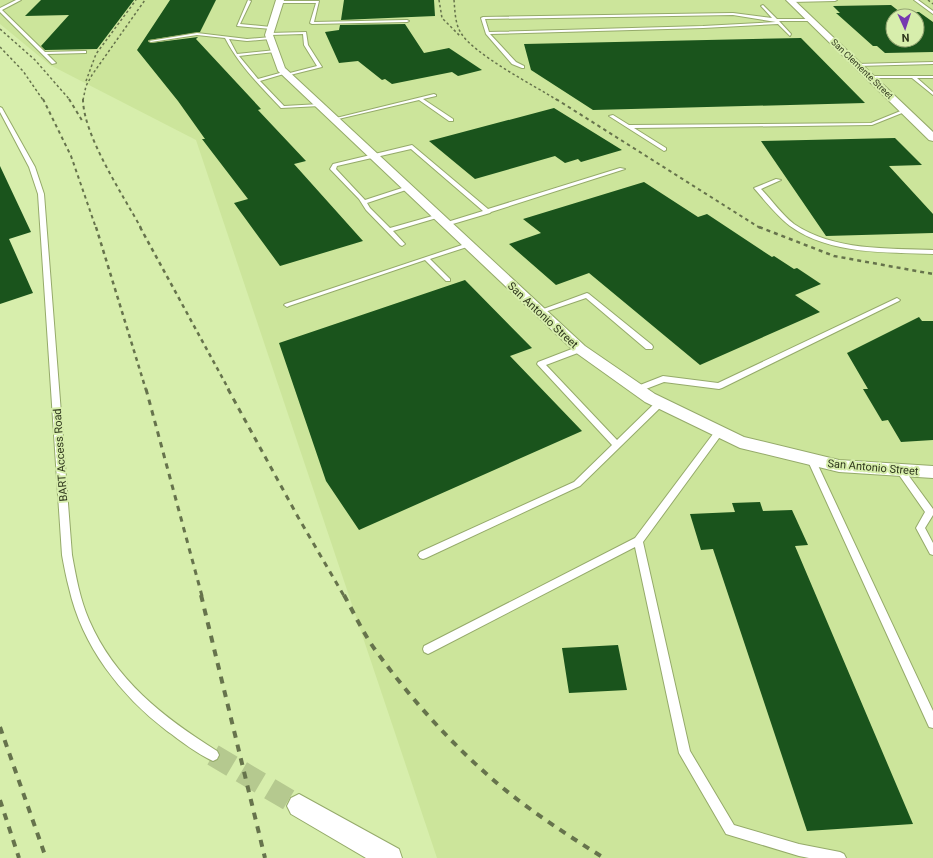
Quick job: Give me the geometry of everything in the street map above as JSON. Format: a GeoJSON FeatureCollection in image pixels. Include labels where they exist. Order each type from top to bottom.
{"type":"FeatureCollection","features":[{"type":"Feature","properties":{"kind":"street","name":"San Clemente Street"},"geometry":{"type":"LineString","coordinates":[[790,0],[933,138]]}},
{"type":"Feature","properties":{"kind":"street"},"geometry":{"type":"LineString","coordinates":[[270,33],[280,1]]}},
{"type":"Feature","properties":{"kind":"street","name":"San Antonio Street"},"geometry":{"type":"LineString","coordinates":[[270,33],[281,69],[286,74],[580,349],[638,389],[660,403],[740,442],[839,466],[933,472]]}},
{"type":"Feature","properties":{"kind":"street"},"geometry":{"type":"LineString","coordinates":[[299,806],[390,858]]}},
{"type":"Feature","properties":{"kind":"lane"},"geometry":{"type":"LineString","coordinates":[[19,0],[0,10],[54,63]]}},
{"type":"Feature","properties":{"kind":"lane"},"geometry":{"type":"LineString","coordinates":[[790,0],[836,0]]}},
{"type":"Feature","properties":{"kind":"lane"},"geometry":{"type":"LineString","coordinates":[[916,0],[933,13]]}},
{"type":"Feature","properties":{"kind":"lane"},"geometry":{"type":"LineString","coordinates":[[249,1],[238,25],[270,33],[305,33],[306,45],[320,67],[257,81]]}},
{"type":"Feature","properties":{"kind":"lane"},"geometry":{"type":"LineString","coordinates":[[280,1],[318,1],[312,23],[407,21]]}},
{"type":"Feature","properties":{"kind":"lane"},"geometry":{"type":"LineString","coordinates":[[763,6],[790,35]]}},
{"type":"Feature","properties":{"kind":"lane"},"geometry":{"type":"LineString","coordinates":[[522,67],[514,63],[487,33],[483,18],[733,14],[778,22]]}},
{"type":"Feature","properties":{"kind":"lane"},"geometry":{"type":"LineString","coordinates":[[487,33],[704,27],[811,20]]}},
{"type":"Feature","properties":{"kind":"lane"},"geometry":{"type":"LineString","coordinates":[[151,41],[197,34],[247,40],[270,33]]}},
{"type":"Feature","properties":{"kind":"lane"},"geometry":{"type":"LineString","coordinates":[[226,37],[236,55],[257,81],[283,107],[320,105]]}},
{"type":"Feature","properties":{"kind":"lane"},"geometry":{"type":"LineString","coordinates":[[236,55],[275,51]]}},
{"type":"Feature","properties":{"kind":"lane"},"geometry":{"type":"LineString","coordinates":[[44,53],[85,52]]}},
{"type":"Feature","properties":{"kind":"lane"},"geometry":{"type":"LineString","coordinates":[[857,65],[933,63]]}},
{"type":"Feature","properties":{"kind":"lane"},"geometry":{"type":"LineString","coordinates":[[870,77],[933,76]]}},
{"type":"Feature","properties":{"kind":"lane"},"geometry":{"type":"LineString","coordinates":[[913,77],[933,94]]}},
{"type":"Feature","properties":{"kind":"lane"},"geometry":{"type":"LineString","coordinates":[[334,118],[434,95]]}},
{"type":"Feature","properties":{"kind":"lane"},"geometry":{"type":"LineString","coordinates":[[420,99],[451,120]]}},
{"type":"Feature","properties":{"kind":"lane","name":"BART Access Road"},"geometry":{"type":"LineString","coordinates":[[1,111],[32,167],[41,194],[67,554],[73,587],[80,609],[91,638],[100,655],[122,684],[162,722],[213,755]]}},
{"type":"Feature","properties":{"kind":"lane"},"geometry":{"type":"LineString","coordinates":[[628,127],[872,124],[905,111]]}},
{"type":"Feature","properties":{"kind":"lane"},"geometry":{"type":"LineString","coordinates":[[611,116],[664,149]]}},
{"type":"Feature","properties":{"kind":"lane"},"geometry":{"type":"LineString","coordinates":[[402,244],[332,169],[335,165],[412,147],[488,212]]}},
{"type":"Feature","properties":{"kind":"lane"},"geometry":{"type":"LineString","coordinates":[[388,230],[488,212],[622,169]]}},
{"type":"Feature","properties":{"kind":"lane"},"geometry":{"type":"LineString","coordinates":[[778,180],[757,188],[791,224],[812,237],[849,246],[887,250],[933,252]]}},
{"type":"Feature","properties":{"kind":"lane"},"geometry":{"type":"LineString","coordinates":[[364,202],[408,188]]}},
{"type":"Feature","properties":{"kind":"lane"},"geometry":{"type":"LineString","coordinates":[[287,305],[468,245]]}},
{"type":"Feature","properties":{"kind":"lane"},"geometry":{"type":"LineString","coordinates":[[426,258],[448,280]]}},
{"type":"Feature","properties":{"kind":"lane"},"geometry":{"type":"LineString","coordinates":[[540,312],[587,295],[649,347]]}},
{"type":"Feature","properties":{"kind":"lane"},"geometry":{"type":"LineString","coordinates":[[638,389],[663,379],[720,386],[897,300]]}},
{"type":"Feature","properties":{"kind":"lane"},"geometry":{"type":"LineString","coordinates":[[580,349],[541,364],[616,445]]}},
{"type":"Feature","properties":{"kind":"lane"},"geometry":{"type":"LineString","coordinates":[[423,555],[577,484],[660,403]]}},
{"type":"Feature","properties":{"kind":"lane"},"geometry":{"type":"LineString","coordinates":[[428,649],[638,541],[719,432]]}},
{"type":"Feature","properties":{"kind":"lane"},"geometry":{"type":"LineString","coordinates":[[811,459],[933,723]]}},
{"type":"Feature","properties":{"kind":"lane"},"geometry":{"type":"LineString","coordinates":[[900,470],[930,512],[920,528],[933,551]]}},
{"type":"Feature","properties":{"kind":"lane"},"geometry":{"type":"LineString","coordinates":[[638,541],[685,753],[730,830],[800,850],[840,858]]}},
{"type":"Feature","properties":{"kind":"shaded area"},"geometry":{"type":"Polygon","coordinates":[[[0,0],[933,0],[933,858],[437,858],[196,140],[50,65],[0,24],[0,0]]]}},
{"type":"Feature","properties":{"kind":"building"},"geometry":{"type":"Polygon","coordinates":[[[41,0],[134,0],[97,49],[45,50],[41,46],[69,15],[25,16],[41,0]]]}},
{"type":"Feature","properties":{"kind":"building"},"geometry":{"type":"Polygon","coordinates":[[[170,0],[216,0],[200,32],[148,41],[151,43],[198,37],[196,39],[261,109],[258,110],[306,161],[294,164],[363,241],[280,266],[234,203],[248,199],[202,139],[205,139],[178,101],[137,50],[170,0]]]}},
{"type":"Feature","properties":{"kind":"building"},"geometry":{"type":"Polygon","coordinates":[[[344,0],[434,0],[435,16],[341,20],[344,0]]]}},
{"type":"Feature","properties":{"kind":"building"},"geometry":{"type":"Polygon","coordinates":[[[891,5],[895,8],[885,8],[885,48],[925,48],[925,16],[933,22],[933,52],[885,53],[877,46],[873,46],[836,13],[840,13],[833,6],[891,5]]]}},
{"type":"Feature","properties":{"kind":"building"},"geometry":{"type":"Polygon","coordinates":[[[405,24],[424,53],[449,48],[482,70],[458,76],[452,72],[392,84],[385,79],[382,80],[358,61],[339,63],[325,32],[339,30],[340,25],[405,24]]]}},
{"type":"Feature","properties":{"kind":"building"},"geometry":{"type":"Polygon","coordinates":[[[801,38],[865,103],[593,110],[531,70],[524,44],[801,38]]]}},
{"type":"Feature","properties":{"kind":"building"},"geometry":{"type":"Polygon","coordinates":[[[554,108],[622,150],[581,162],[578,159],[565,163],[555,156],[475,179],[429,141],[554,108]]]}},
{"type":"Feature","properties":{"kind":"building"},"geometry":{"type":"Polygon","coordinates":[[[895,138],[922,165],[889,166],[933,214],[933,233],[826,236],[761,141],[895,138]]]}},
{"type":"Feature","properties":{"kind":"building"},"geometry":{"type":"Polygon","coordinates":[[[0,166],[31,232],[9,239],[33,293],[0,304],[0,166]]]}},
{"type":"Feature","properties":{"kind":"building"},"geometry":{"type":"Polygon","coordinates":[[[644,182],[698,217],[707,214],[772,257],[774,256],[794,269],[797,268],[821,284],[795,295],[820,312],[700,365],[589,273],[556,285],[509,244],[541,233],[523,219],[644,182]]]}},
{"type":"Feature","properties":{"kind":"building"},"geometry":{"type":"Polygon","coordinates":[[[465,280],[532,348],[510,356],[582,431],[359,530],[326,481],[279,343],[465,280]]]}},
{"type":"Feature","properties":{"kind":"building"},"geometry":{"type":"Polygon","coordinates":[[[919,317],[922,321],[933,321],[933,440],[901,442],[888,420],[882,421],[863,389],[868,389],[847,353],[919,317]]]}},
{"type":"Feature","properties":{"kind":"building"},"geometry":{"type":"Polygon","coordinates":[[[760,502],[763,511],[792,510],[808,545],[795,546],[913,824],[807,831],[713,549],[701,550],[690,514],[735,512],[732,503],[760,502]]]}},
{"type":"Feature","properties":{"kind":"building"},"geometry":{"type":"Polygon","coordinates":[[[618,645],[627,690],[569,693],[562,648],[618,645]]]}},
{"type":"Feature","properties":{"kind":"tunnel"},"geometry":{"type":"LineString","coordinates":[[213,755],[299,806]]}},
{"type":"Feature","properties":{"kind":"railway"},"geometry":{"type":"LineString","coordinates":[[86,81],[96,54],[136,0]]}},
{"type":"Feature","properties":{"kind":"railway"},"geometry":{"type":"LineString","coordinates":[[83,100],[86,86],[92,75],[145,0]]}},
{"type":"Feature","properties":{"kind":"railway"},"geometry":{"type":"LineString","coordinates":[[439,0],[442,18],[460,36]]}},
{"type":"Feature","properties":{"kind":"railway"},"geometry":{"type":"LineString","coordinates":[[454,0],[458,26],[461,33],[468,41],[491,60],[557,100]]}},
{"type":"Feature","properties":{"kind":"railway"},"geometry":{"type":"LineString","coordinates":[[928,0],[933,4]]}},
{"type":"Feature","properties":{"kind":"railway"},"geometry":{"type":"LineString","coordinates":[[0,29],[35,60],[70,100]]}},
{"type":"Feature","properties":{"kind":"railway"},"geometry":{"type":"LineString","coordinates":[[0,47],[23,71],[43,100]]}},
{"type":"Feature","properties":{"kind":"railway"},"geometry":{"type":"LineString","coordinates":[[43,99],[71,156],[96,228]]}},
{"type":"Feature","properties":{"kind":"railway"},"geometry":{"type":"LineString","coordinates":[[69,99],[83,122]]}},
{"type":"Feature","properties":{"kind":"railway"},"geometry":{"type":"LineString","coordinates":[[556,99],[760,228]]}},
{"type":"Feature","properties":{"kind":"railway"},"geometry":{"type":"LineString","coordinates":[[83,100],[85,114],[90,130],[105,165],[141,228]]}},
{"type":"Feature","properties":{"kind":"railway"},"geometry":{"type":"LineString","coordinates":[[96,227],[146,390]]}},
{"type":"Feature","properties":{"kind":"railway"},"geometry":{"type":"LineString","coordinates":[[140,227],[229,390]]}},
{"type":"Feature","properties":{"kind":"railway"},"geometry":{"type":"LineString","coordinates":[[759,227],[834,256],[933,274]]}},
{"type":"Feature","properties":{"kind":"railway"},"geometry":{"type":"LineString","coordinates":[[146,389],[202,596]]}},
{"type":"Feature","properties":{"kind":"railway"},"geometry":{"type":"LineString","coordinates":[[228,389],[298,517],[344,596]]}},
{"type":"Feature","properties":{"kind":"railway"},"geometry":{"type":"LineString","coordinates":[[201,595],[265,858]]}},
{"type":"Feature","properties":{"kind":"railway"},"geometry":{"type":"LineString","coordinates":[[344,595],[374,648],[394,675],[426,713],[462,751],[499,785],[518,800],[604,858]]}},
{"type":"Feature","properties":{"kind":"railway"},"geometry":{"type":"LineString","coordinates":[[0,727],[46,858]]}},
{"type":"Feature","properties":{"kind":"railway"},"geometry":{"type":"LineString","coordinates":[[0,800],[19,858]]}}]}
